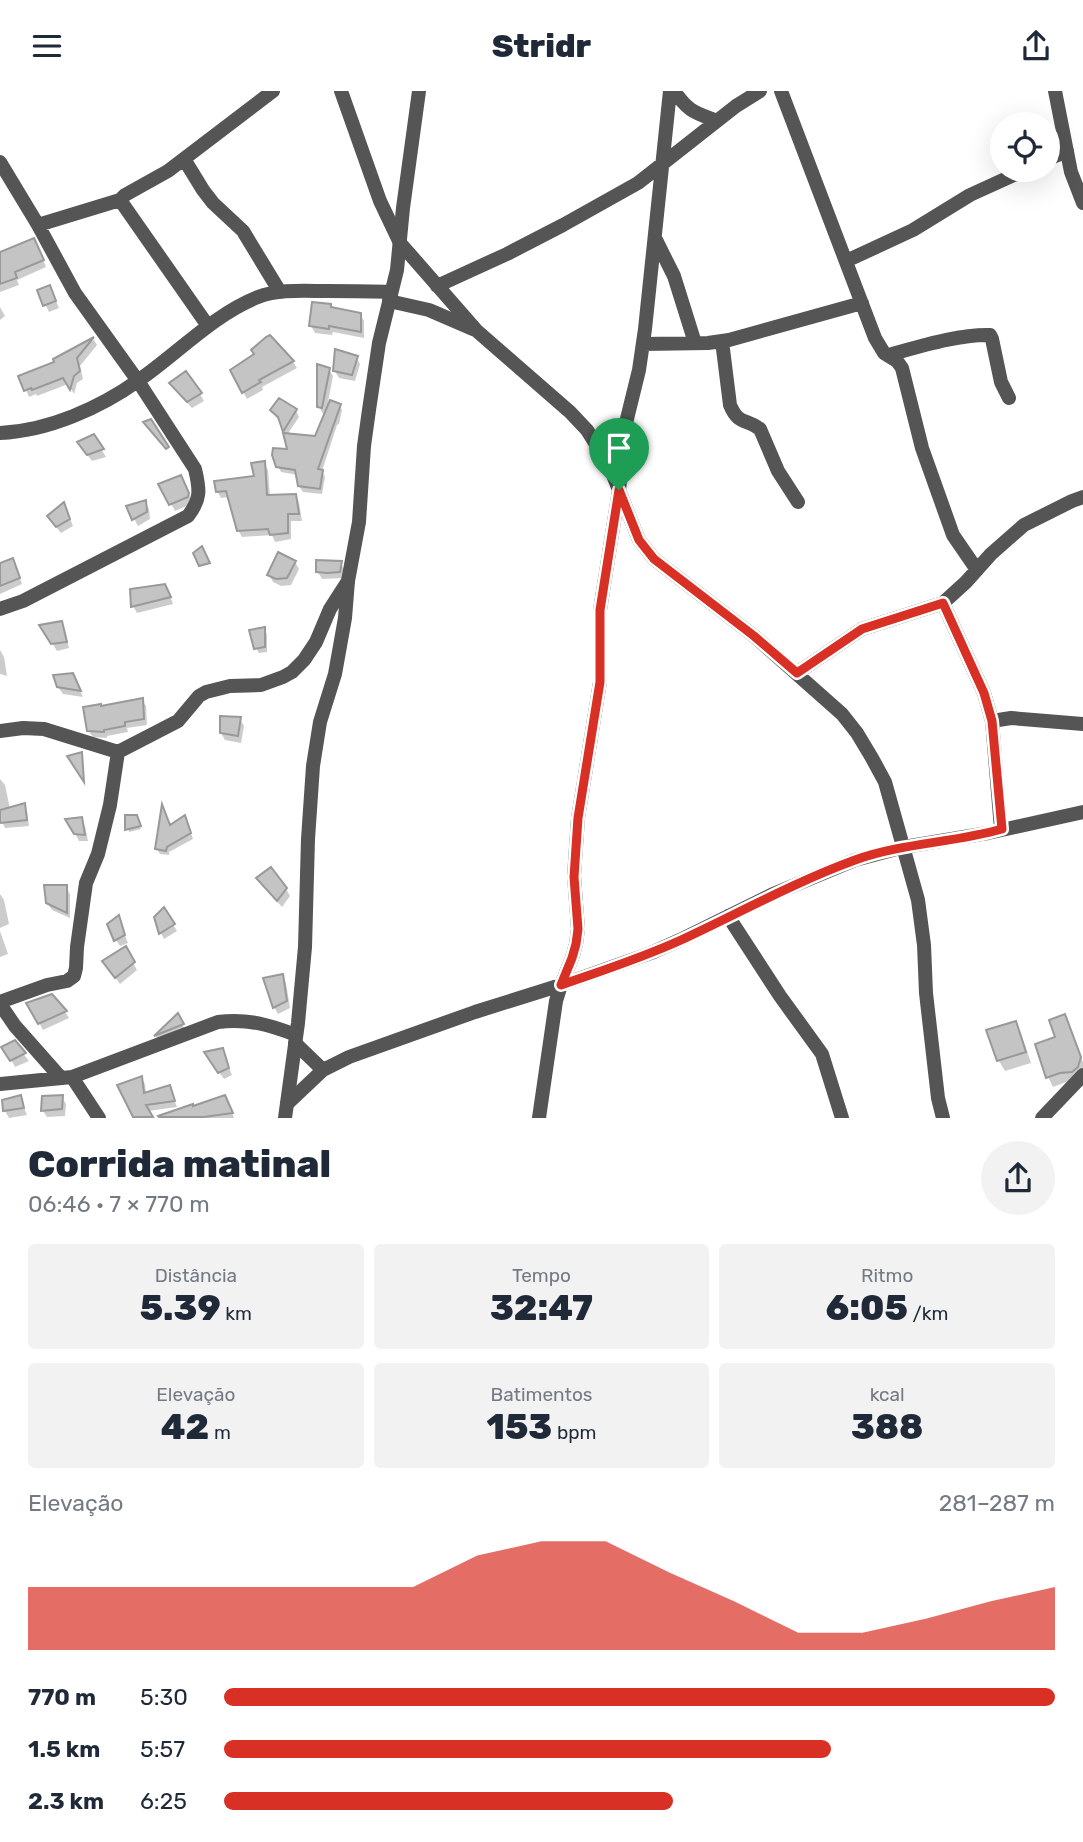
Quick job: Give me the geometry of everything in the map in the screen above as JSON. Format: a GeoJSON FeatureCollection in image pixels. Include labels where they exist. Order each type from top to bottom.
{"type":"FeatureCollection","features":[{"type":"Feature","properties":{"kind":"street"},"geometry":{"type":"LineString","coordinates":[[38,225],[120,200],[168,171],[273,91]]}},
{"type":"Feature","properties":{"kind":"street"},"geometry":{"type":"LineString","coordinates":[[341,91],[380,201],[400,243],[477,331],[587,430],[609,465],[639,540],[654,559],[754,636],[842,714],[857,733],[885,782],[922,919],[928,1006],[943,1118]]}},
{"type":"Feature","properties":{"kind":"street"},"geometry":{"type":"LineString","coordinates":[[286,1111],[305,947],[313,767],[320,722],[335,674],[345,618],[348,581],[359,522],[364,446],[373,375],[397,270],[419,91]]}},
{"type":"Feature","properties":{"kind":"street"},"geometry":{"type":"LineString","coordinates":[[672,91],[692,111],[717,121]]}},
{"type":"Feature","properties":{"kind":"street"},"geometry":{"type":"LineString","coordinates":[[539,1118],[556,1002],[572,958],[578,929],[574,877],[578,818],[600,682],[600,610],[619,490],[626,423],[643,344],[672,91]]}},
{"type":"Feature","properties":{"kind":"street"},"geometry":{"type":"LineString","coordinates":[[437,286],[507,254],[638,183],[736,106],[760,91]]}},
{"type":"Feature","properties":{"kind":"street"},"geometry":{"type":"LineString","coordinates":[[781,91],[875,338],[884,353],[897,361],[902,368],[922,448],[953,535],[977,570]]}},
{"type":"Feature","properties":{"kind":"street"},"geometry":{"type":"LineString","coordinates":[[1055,91],[1071,172],[1083,203]]}},
{"type":"Feature","properties":{"kind":"street"},"geometry":{"type":"LineString","coordinates":[[1060,154],[1067,151]]}},
{"type":"Feature","properties":{"kind":"street"},"geometry":{"type":"LineString","coordinates":[[184,159],[213,203],[243,231],[280,292]]}},
{"type":"Feature","properties":{"kind":"street"},"geometry":{"type":"LineString","coordinates":[[0,162],[75,293],[138,381],[195,470],[199,497],[197,505],[188,516],[23,601],[0,609]]}},
{"type":"Feature","properties":{"kind":"street"},"geometry":{"type":"LineString","coordinates":[[846,261],[913,230],[970,195],[999,182]]}},
{"type":"Feature","properties":{"kind":"street"},"geometry":{"type":"LineString","coordinates":[[120,200],[208,326]]}},
{"type":"Feature","properties":{"kind":"street"},"geometry":{"type":"LineString","coordinates":[[655,238],[674,276],[695,343]]}},
{"type":"Feature","properties":{"kind":"street"},"geometry":{"type":"LineString","coordinates":[[0,433],[54,424],[104,401],[138,381],[208,326],[258,297],[280,292],[390,296],[477,331]]}},
{"type":"Feature","properties":{"kind":"street"},"geometry":{"type":"LineString","coordinates":[[643,344],[722,341],[862,303]]}},
{"type":"Feature","properties":{"kind":"street"},"geometry":{"type":"LineString","coordinates":[[888,355],[931,344],[990,335],[1001,382],[1009,398]]}},
{"type":"Feature","properties":{"kind":"street"},"geometry":{"type":"LineString","coordinates":[[722,341],[733,412],[739,419],[761,429],[778,471],[798,502]]}},
{"type":"Feature","properties":{"kind":"street"},"geometry":{"type":"LineString","coordinates":[[797,673],[862,629],[943,603],[1024,525],[1083,497]]}},
{"type":"Feature","properties":{"kind":"street"},"geometry":{"type":"LineString","coordinates":[[0,731],[44,729],[118,752],[178,721],[206,692],[261,685],[284,677],[304,660],[316,642],[330,609],[348,581]]}},
{"type":"Feature","properties":{"kind":"street"},"geometry":{"type":"LineString","coordinates":[[943,603],[984,693],[992,721],[1002,829]]}},
{"type":"Feature","properties":{"kind":"street"},"geometry":{"type":"LineString","coordinates":[[992,721],[1011,718],[1083,724]]}},
{"type":"Feature","properties":{"kind":"street"},"geometry":{"type":"LineString","coordinates":[[99,1118],[66,1078],[15,1025],[0,1003],[47,985],[67,981],[74,976],[86,883],[110,805],[118,752]]}},
{"type":"Feature","properties":{"kind":"street"},"geometry":{"type":"LineString","coordinates":[[286,1111],[323,1070],[349,1057],[475,1011],[561,985],[651,953],[771,895],[855,860],[879,852],[1083,813]]}},
{"type":"Feature","properties":{"kind":"street"},"geometry":{"type":"LineString","coordinates":[[728,916],[822,1054],[842,1118]]}},
{"type":"Feature","properties":{"kind":"street"},"geometry":{"type":"LineString","coordinates":[[0,1084],[66,1078],[218,1022],[236,1020],[273,1026],[296,1039],[323,1070]]}},
{"type":"Feature","properties":{"kind":"street"},"geometry":{"type":"LineString","coordinates":[[1042,1118],[1083,1075]]}},
{"type":"Feature","properties":{"kind":"building"},"geometry":{"type":"Polygon","coordinates":[[[34,238],[44,260],[15,272],[17,278],[0,284],[0,252],[34,238]]]}},
{"type":"Feature","properties":{"kind":"building"},"geometry":{"type":"Polygon","coordinates":[[[50,285],[56,301],[43,306],[37,290],[50,285]]]}},
{"type":"Feature","properties":{"kind":"building"},"geometry":{"type":"Polygon","coordinates":[[[312,302],[331,304],[331,307],[361,313],[361,332],[329,326],[329,329],[309,326],[312,302]]]}},
{"type":"Feature","properties":{"kind":"building"},"geometry":{"type":"Polygon","coordinates":[[[270,335],[294,361],[259,380],[261,382],[242,393],[230,370],[254,354],[251,350],[270,335]]]}},
{"type":"Feature","properties":{"kind":"building"},"geometry":{"type":"Polygon","coordinates":[[[94,337],[77,358],[80,371],[74,376],[70,390],[63,378],[24,391],[18,376],[54,362],[53,359],[94,337]]]}},
{"type":"Feature","properties":{"kind":"building"},"geometry":{"type":"Polygon","coordinates":[[[335,349],[358,356],[352,375],[333,371],[335,349]]]}},
{"type":"Feature","properties":{"kind":"building"},"geometry":{"type":"Polygon","coordinates":[[[317,364],[330,368],[322,408],[317,407],[317,364]]]}},
{"type":"Feature","properties":{"kind":"building"},"geometry":{"type":"Polygon","coordinates":[[[186,371],[202,393],[187,402],[169,383],[186,371]]]}},
{"type":"Feature","properties":{"kind":"building"},"geometry":{"type":"Polygon","coordinates":[[[279,398],[297,409],[283,432],[278,417],[270,410],[279,398]]]}},
{"type":"Feature","properties":{"kind":"building"},"geometry":{"type":"Polygon","coordinates":[[[330,400],[341,404],[318,469],[323,470],[320,489],[298,486],[295,470],[276,467],[273,448],[287,449],[283,433],[315,436],[330,400]]]}},
{"type":"Feature","properties":{"kind":"building"},"geometry":{"type":"Polygon","coordinates":[[[151,419],[169,447],[166,449],[143,422],[151,419]]]}},
{"type":"Feature","properties":{"kind":"building"},"geometry":{"type":"Polygon","coordinates":[[[94,434],[104,449],[87,455],[77,442],[94,434]]]}},
{"type":"Feature","properties":{"kind":"building"},"geometry":{"type":"Polygon","coordinates":[[[265,461],[267,495],[296,494],[299,514],[288,514],[288,533],[270,535],[268,529],[237,531],[226,491],[216,492],[214,481],[254,476],[251,463],[265,461]]]}},
{"type":"Feature","properties":{"kind":"building"},"geometry":{"type":"Polygon","coordinates":[[[181,475],[189,493],[188,497],[169,505],[158,484],[181,475]]]}},
{"type":"Feature","properties":{"kind":"building"},"geometry":{"type":"Polygon","coordinates":[[[146,500],[147,512],[132,520],[126,506],[146,500]]]}},
{"type":"Feature","properties":{"kind":"building"},"geometry":{"type":"Polygon","coordinates":[[[64,502],[70,519],[56,527],[47,516],[64,502]]]}},
{"type":"Feature","properties":{"kind":"building"},"geometry":{"type":"Polygon","coordinates":[[[202,546],[210,563],[199,566],[193,553],[202,546]]]}},
{"type":"Feature","properties":{"kind":"building"},"geometry":{"type":"Polygon","coordinates":[[[278,552],[296,561],[287,578],[276,579],[267,575],[278,552]]]}},
{"type":"Feature","properties":{"kind":"building"},"geometry":{"type":"Polygon","coordinates":[[[13,558],[20,578],[0,586],[0,563],[13,558]]]}},
{"type":"Feature","properties":{"kind":"building"},"geometry":{"type":"Polygon","coordinates":[[[316,560],[342,561],[340,572],[316,572],[316,560]]]}},
{"type":"Feature","properties":{"kind":"building"},"geometry":{"type":"Polygon","coordinates":[[[165,584],[171,597],[131,607],[130,589],[165,584]]]}},
{"type":"Feature","properties":{"kind":"building"},"geometry":{"type":"Polygon","coordinates":[[[62,621],[67,642],[51,644],[39,625],[62,621]]]}},
{"type":"Feature","properties":{"kind":"building"},"geometry":{"type":"Polygon","coordinates":[[[265,627],[265,647],[254,649],[249,630],[265,627]]]}},
{"type":"Feature","properties":{"kind":"building"},"geometry":{"type":"Polygon","coordinates":[[[73,673],[81,691],[57,687],[53,675],[73,673]]]}},
{"type":"Feature","properties":{"kind":"building"},"geometry":{"type":"Polygon","coordinates":[[[143,698],[144,719],[125,722],[125,726],[104,732],[87,731],[83,707],[143,698]]]}},
{"type":"Feature","properties":{"kind":"building"},"geometry":{"type":"Polygon","coordinates":[[[220,716],[241,717],[238,736],[220,733],[220,716]]]}},
{"type":"Feature","properties":{"kind":"building"},"geometry":{"type":"Polygon","coordinates":[[[82,752],[84,782],[67,756],[82,752]]]}},
{"type":"Feature","properties":{"kind":"building"},"geometry":{"type":"Polygon","coordinates":[[[25,803],[27,820],[0,823],[0,810],[25,803]]]}},
{"type":"Feature","properties":{"kind":"building"},"geometry":{"type":"Polygon","coordinates":[[[162,804],[170,825],[185,815],[191,833],[167,847],[166,851],[155,849],[162,804]]]}},
{"type":"Feature","properties":{"kind":"building"},"geometry":{"type":"Polygon","coordinates":[[[125,815],[137,815],[141,826],[125,830],[125,815]]]}},
{"type":"Feature","properties":{"kind":"building"},"geometry":{"type":"Polygon","coordinates":[[[82,817],[85,835],[74,834],[65,819],[82,817]]]}},
{"type":"Feature","properties":{"kind":"building"},"geometry":{"type":"Polygon","coordinates":[[[271,867],[287,888],[277,901],[256,878],[271,867]]]}},
{"type":"Feature","properties":{"kind":"building"},"geometry":{"type":"Polygon","coordinates":[[[44,885],[67,885],[67,913],[46,903],[44,885]]]}},
{"type":"Feature","properties":{"kind":"building"},"geometry":{"type":"Polygon","coordinates":[[[164,907],[175,924],[159,934],[154,917],[164,907]]]}},
{"type":"Feature","properties":{"kind":"building"},"geometry":{"type":"Polygon","coordinates":[[[119,915],[125,935],[114,941],[107,924],[119,915]]]}},
{"type":"Feature","properties":{"kind":"building"},"geometry":{"type":"Polygon","coordinates":[[[126,946],[135,962],[115,978],[102,961],[126,946]]]}},
{"type":"Feature","properties":{"kind":"building"},"geometry":{"type":"Polygon","coordinates":[[[283,974],[287,1001],[273,1008],[263,978],[283,974]]]}},
{"type":"Feature","properties":{"kind":"building"},"geometry":{"type":"Polygon","coordinates":[[[52,994],[67,1011],[38,1024],[26,1003],[52,994]]]}},
{"type":"Feature","properties":{"kind":"building"},"geometry":{"type":"Polygon","coordinates":[[[178,1013],[184,1024],[154,1036],[178,1013]]]}},
{"type":"Feature","properties":{"kind":"building"},"geometry":{"type":"Polygon","coordinates":[[[1065,1014],[1081,1057],[1078,1067],[1072,1072],[1046,1078],[1035,1044],[1055,1037],[1049,1020],[1065,1014]]]}},
{"type":"Feature","properties":{"kind":"building"},"geometry":{"type":"Polygon","coordinates":[[[1016,1021],[1026,1052],[997,1061],[986,1030],[1016,1021]]]}},
{"type":"Feature","properties":{"kind":"building"},"geometry":{"type":"Polygon","coordinates":[[[15,1040],[26,1053],[10,1061],[1,1047],[15,1040]]]}},
{"type":"Feature","properties":{"kind":"building"},"geometry":{"type":"Polygon","coordinates":[[[223,1048],[229,1068],[218,1073],[204,1052],[223,1048]]]}},
{"type":"Feature","properties":{"kind":"building"},"geometry":{"type":"Polygon","coordinates":[[[142,1076],[144,1093],[170,1085],[175,1101],[146,1105],[153,1117],[133,1117],[117,1085],[142,1076]]]}},
{"type":"Feature","properties":{"kind":"building"},"geometry":{"type":"Polygon","coordinates":[[[21,1095],[24,1108],[3,1111],[2,1100],[21,1095]]]}},
{"type":"Feature","properties":{"kind":"building"},"geometry":{"type":"Polygon","coordinates":[[[63,1095],[62,1109],[41,1111],[42,1096],[63,1095]]]}},
{"type":"Feature","properties":{"kind":"building"},"geometry":{"type":"Polygon","coordinates":[[[225,1095],[233,1113],[204,1117],[158,1116],[193,1104],[225,1095]]]}},
{"type":"Feature","properties":{"kind":"route"},"geometry":{"type":"LineString","coordinates":[[619,490],[639,540],[654,559],[754,636],[797,673],[862,629],[943,603],[984,693],[992,721],[1002,829],[879,852],[855,860],[771,895],[651,953],[561,985],[572,958],[578,929],[574,877],[578,818],[600,682],[600,610],[619,490]]}}]}
